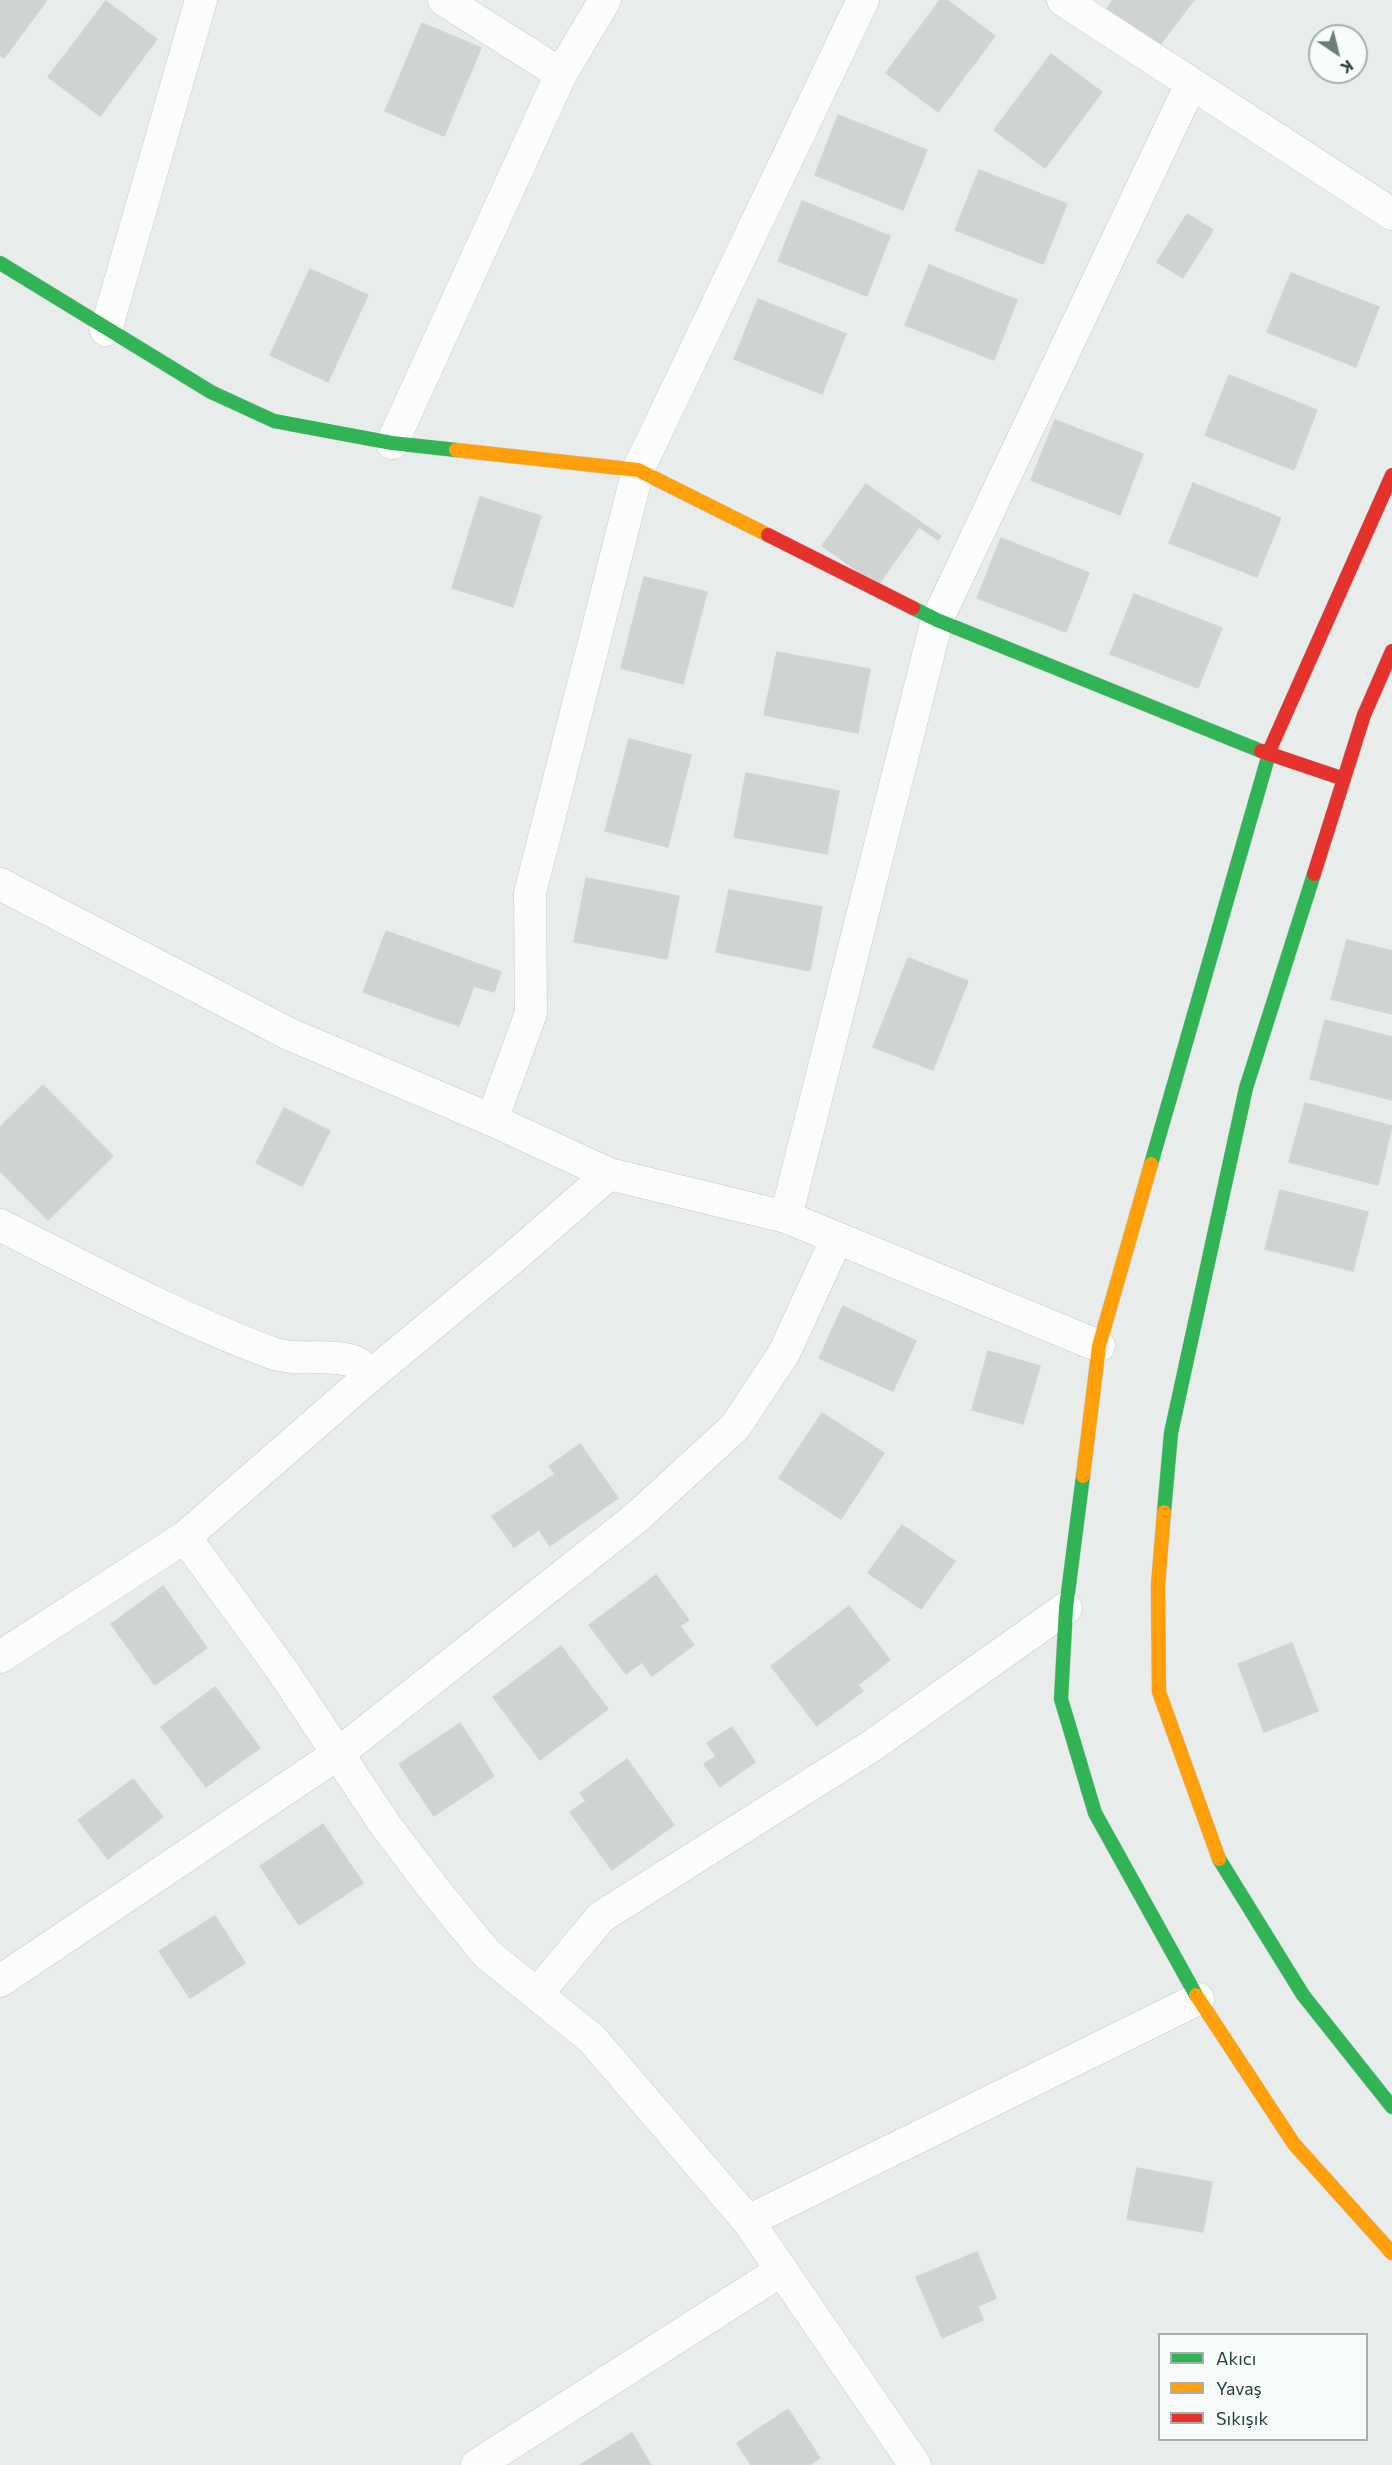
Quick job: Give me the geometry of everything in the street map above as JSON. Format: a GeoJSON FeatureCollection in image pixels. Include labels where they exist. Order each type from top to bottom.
{"type":"FeatureCollection","features":[{"type":"Feature","properties":{"kind":"main road"},"geometry":{"type":"LineString","coordinates":[[0,263],[106,330],[211,392],[274,421],[392,443],[638,470],[936,620],[1268,754],[1344,779]]}},
{"type":"Feature","properties":{"kind":"main road"},"geometry":{"type":"LineString","coordinates":[[1392,475],[1268,754],[1099,1346],[1066,1608],[1061,1699],[1095,1813],[1198,1999],[1294,2144],[1392,2253]]}},
{"type":"Feature","properties":{"kind":"main road"},"geometry":{"type":"LineString","coordinates":[[1392,651],[1364,714],[1246,1088],[1171,1433],[1158,1585],[1159,1692],[1220,1861],[1303,1995],[1392,2106]]}},
{"type":"Feature","properties":{"kind":"street"},"geometry":{"type":"LineString","coordinates":[[106,330],[201,0]]}},
{"type":"Feature","properties":{"kind":"street"},"geometry":{"type":"LineString","coordinates":[[444,0],[561,74]]}},
{"type":"Feature","properties":{"kind":"street"},"geometry":{"type":"LineString","coordinates":[[392,443],[561,74],[605,0]]}},
{"type":"Feature","properties":{"kind":"street"},"geometry":{"type":"LineString","coordinates":[[492,1120],[531,1013],[530,893],[638,470],[863,0]]}},
{"type":"Feature","properties":{"kind":"street"},"geometry":{"type":"LineString","coordinates":[[1063,0],[1392,214]]}},
{"type":"Feature","properties":{"kind":"street"},"geometry":{"type":"LineString","coordinates":[[786,1217],[936,620],[1191,84]]}},
{"type":"Feature","properties":{"kind":"street"},"geometry":{"type":"LineString","coordinates":[[0,884],[289,1034],[492,1120],[609,1174],[786,1217],[1099,1346]]}},
{"type":"Feature","properties":{"kind":"street"},"geometry":{"type":"LineString","coordinates":[[0,1657],[184,1537],[371,1374],[515,1256],[609,1174]]}},
{"type":"Feature","properties":{"kind":"street"},"geometry":{"type":"LineString","coordinates":[[0,1225],[141,1296],[235,1338],[276,1354],[308,1358],[337,1358],[355,1362],[371,1374]]}},
{"type":"Feature","properties":{"kind":"street"},"geometry":{"type":"LineString","coordinates":[[0,1981],[339,1754],[637,1517],[735,1427],[784,1353],[837,1238]]}},
{"type":"Feature","properties":{"kind":"street"},"geometry":{"type":"LineString","coordinates":[[184,1537],[282,1670],[386,1826],[437,1893],[487,1954],[592,2039],[748,2221],[915,2465]]}},
{"type":"Feature","properties":{"kind":"street"},"geometry":{"type":"LineString","coordinates":[[537,1994],[601,1917],[870,1747],[1066,1608]]}},
{"type":"Feature","properties":{"kind":"street"},"geometry":{"type":"LineString","coordinates":[[748,2221],[1198,1999]]}},
{"type":"Feature","properties":{"kind":"street"},"geometry":{"type":"LineString","coordinates":[[477,2465],[782,2270]]}},
{"type":"Feature","properties":{"kind":"building"},"geometry":{"type":"Polygon","coordinates":[[[0,0],[47,0],[4,58],[0,55],[0,0]]]}},
{"type":"Feature","properties":{"kind":"building"},"geometry":{"type":"Polygon","coordinates":[[[940,0],[947,0],[995,36],[938,112],[886,73],[940,0]]]}},
{"type":"Feature","properties":{"kind":"building"},"geometry":{"type":"Polygon","coordinates":[[[1113,0],[1194,0],[1158,47],[1107,9],[1113,0]]]}},
{"type":"Feature","properties":{"kind":"building"},"geometry":{"type":"Polygon","coordinates":[[[106,1],[157,39],[100,116],[48,77],[106,1]]]}},
{"type":"Feature","properties":{"kind":"building"},"geometry":{"type":"Polygon","coordinates":[[[422,23],[481,48],[444,136],[385,111],[422,23]]]}},
{"type":"Feature","properties":{"kind":"building"},"geometry":{"type":"Polygon","coordinates":[[[1051,54],[1102,92],[1045,168],[994,130],[1051,54]]]}},
{"type":"Feature","properties":{"kind":"building"},"geometry":{"type":"Polygon","coordinates":[[[838,115],[927,150],[903,210],[815,175],[838,115]]]}},
{"type":"Feature","properties":{"kind":"building"},"geometry":{"type":"Polygon","coordinates":[[[979,170],[1067,204],[1043,264],[955,230],[979,170]]]}},
{"type":"Feature","properties":{"kind":"building"},"geometry":{"type":"Polygon","coordinates":[[[802,201],[890,236],[867,296],[778,261],[802,201]]]}},
{"type":"Feature","properties":{"kind":"building"},"geometry":{"type":"Polygon","coordinates":[[[1187,214],[1213,230],[1183,278],[1157,262],[1187,214]]]}},
{"type":"Feature","properties":{"kind":"building"},"geometry":{"type":"Polygon","coordinates":[[[929,265],[1017,300],[994,360],[905,325],[929,265]]]}},
{"type":"Feature","properties":{"kind":"building"},"geometry":{"type":"Polygon","coordinates":[[[310,269],[368,295],[328,382],[270,355],[310,269]]]}},
{"type":"Feature","properties":{"kind":"building"},"geometry":{"type":"Polygon","coordinates":[[[1291,273],[1379,307],[1356,367],[1267,332],[1291,273]]]}},
{"type":"Feature","properties":{"kind":"building"},"geometry":{"type":"Polygon","coordinates":[[[758,299],[846,334],[822,394],[734,359],[758,299]]]}},
{"type":"Feature","properties":{"kind":"building"},"geometry":{"type":"Polygon","coordinates":[[[1229,375],[1317,410],[1294,470],[1205,435],[1229,375]]]}},
{"type":"Feature","properties":{"kind":"building"},"geometry":{"type":"Polygon","coordinates":[[[1055,420],[1143,454],[1120,515],[1031,480],[1055,420]]]}},
{"type":"Feature","properties":{"kind":"building"},"geometry":{"type":"Polygon","coordinates":[[[1193,483],[1281,518],[1257,577],[1169,543],[1193,483]]]}},
{"type":"Feature","properties":{"kind":"building"},"geometry":{"type":"Polygon","coordinates":[[[866,484],[941,536],[938,540],[919,527],[878,585],[822,546],[866,484]]]}},
{"type":"Feature","properties":{"kind":"building"},"geometry":{"type":"Polygon","coordinates":[[[480,497],[541,516],[513,607],[452,588],[480,497]]]}},
{"type":"Feature","properties":{"kind":"building"},"geometry":{"type":"Polygon","coordinates":[[[1001,538],[1089,573],[1066,632],[977,598],[1001,538]]]}},
{"type":"Feature","properties":{"kind":"building"},"geometry":{"type":"Polygon","coordinates":[[[644,577],[707,592],[683,684],[621,668],[644,577]]]}},
{"type":"Feature","properties":{"kind":"building"},"geometry":{"type":"Polygon","coordinates":[[[1134,594],[1222,628],[1198,688],[1110,654],[1134,594]]]}},
{"type":"Feature","properties":{"kind":"building"},"geometry":{"type":"Polygon","coordinates":[[[777,652],[870,669],[858,733],[764,715],[777,652]]]}},
{"type":"Feature","properties":{"kind":"building"},"geometry":{"type":"Polygon","coordinates":[[[629,739],[691,755],[668,847],[605,831],[629,739]]]}},
{"type":"Feature","properties":{"kind":"building"},"geometry":{"type":"Polygon","coordinates":[[[746,773],[839,791],[827,854],[734,837],[746,773]]]}},
{"type":"Feature","properties":{"kind":"building"},"geometry":{"type":"Polygon","coordinates":[[[586,878],[679,896],[667,959],[574,942],[586,878]]]}},
{"type":"Feature","properties":{"kind":"building"},"geometry":{"type":"Polygon","coordinates":[[[729,890],[822,907],[810,971],[716,952],[729,890]]]}},
{"type":"Feature","properties":{"kind":"building"},"geometry":{"type":"Polygon","coordinates":[[[386,931],[501,972],[494,992],[474,986],[459,1026],[363,992],[386,931]]]}},
{"type":"Feature","properties":{"kind":"building"},"geometry":{"type":"Polygon","coordinates":[[[1347,940],[1392,951],[1392,1014],[1331,999],[1347,940]]]}},
{"type":"Feature","properties":{"kind":"building"},"geometry":{"type":"Polygon","coordinates":[[[908,958],[968,981],[933,1070],[873,1047],[908,958]]]}},
{"type":"Feature","properties":{"kind":"building"},"geometry":{"type":"Polygon","coordinates":[[[1325,1020],[1392,1037],[1392,1100],[1310,1079],[1325,1020]]]}},
{"type":"Feature","properties":{"kind":"building"},"geometry":{"type":"Polygon","coordinates":[[[43,1085],[113,1156],[48,1220],[0,1171],[0,1127],[43,1085]]]}},
{"type":"Feature","properties":{"kind":"building"},"geometry":{"type":"Polygon","coordinates":[[[1305,1103],[1392,1126],[1378,1185],[1289,1162],[1305,1103]]]}},
{"type":"Feature","properties":{"kind":"building"},"geometry":{"type":"Polygon","coordinates":[[[284,1108],[330,1131],[302,1186],[256,1163],[284,1108]]]}},
{"type":"Feature","properties":{"kind":"building"},"geometry":{"type":"Polygon","coordinates":[[[1280,1190],[1368,1212],[1353,1271],[1265,1249],[1280,1190]]]}},
{"type":"Feature","properties":{"kind":"building"},"geometry":{"type":"Polygon","coordinates":[[[843,1306],[916,1341],[893,1391],[819,1358],[843,1306]]]}},
{"type":"Feature","properties":{"kind":"building"},"geometry":{"type":"Polygon","coordinates":[[[988,1351],[1040,1366],[1023,1424],[972,1410],[988,1351]]]}},
{"type":"Feature","properties":{"kind":"building"},"geometry":{"type":"Polygon","coordinates":[[[822,1413],[884,1453],[841,1519],[779,1478],[822,1413]]]}},
{"type":"Feature","properties":{"kind":"building"},"geometry":{"type":"Polygon","coordinates":[[[580,1444],[618,1498],[550,1546],[539,1530],[514,1547],[492,1516],[555,1474],[549,1466],[580,1444]]]}},
{"type":"Feature","properties":{"kind":"building"},"geometry":{"type":"Polygon","coordinates":[[[902,1525],[955,1561],[921,1609],[868,1573],[902,1525]]]}},
{"type":"Feature","properties":{"kind":"building"},"geometry":{"type":"Polygon","coordinates":[[[656,1575],[689,1620],[680,1626],[694,1645],[652,1676],[642,1662],[626,1674],[589,1625],[656,1575]]]}},
{"type":"Feature","properties":{"kind":"building"},"geometry":{"type":"Polygon","coordinates":[[[163,1586],[207,1648],[155,1685],[111,1624],[163,1586]]]}},
{"type":"Feature","properties":{"kind":"building"},"geometry":{"type":"Polygon","coordinates":[[[849,1606],[890,1660],[858,1685],[863,1691],[817,1726],[771,1666],[849,1606]]]}},
{"type":"Feature","properties":{"kind":"building"},"geometry":{"type":"Polygon","coordinates":[[[1292,1643],[1318,1711],[1264,1732],[1238,1664],[1292,1643]]]}},
{"type":"Feature","properties":{"kind":"building"},"geometry":{"type":"Polygon","coordinates":[[[561,1646],[608,1709],[540,1760],[493,1697],[561,1646]]]}},
{"type":"Feature","properties":{"kind":"building"},"geometry":{"type":"Polygon","coordinates":[[[215,1687],[260,1748],[206,1787],[161,1727],[215,1687]]]}},
{"type":"Feature","properties":{"kind":"building"},"geometry":{"type":"Polygon","coordinates":[[[460,1723],[494,1776],[434,1816],[399,1764],[460,1723]]]}},
{"type":"Feature","properties":{"kind":"building"},"geometry":{"type":"Polygon","coordinates":[[[732,1727],[755,1762],[720,1787],[704,1764],[716,1756],[707,1743],[732,1727]]]}},
{"type":"Feature","properties":{"kind":"building"},"geometry":{"type":"Polygon","coordinates":[[[627,1759],[674,1825],[612,1870],[570,1812],[586,1801],[580,1793],[627,1759]]]}},
{"type":"Feature","properties":{"kind":"building"},"geometry":{"type":"Polygon","coordinates":[[[133,1779],[163,1817],[108,1859],[78,1820],[133,1779]]]}},
{"type":"Feature","properties":{"kind":"building"},"geometry":{"type":"Polygon","coordinates":[[[323,1824],[363,1883],[299,1925],[260,1866],[323,1824]]]}},
{"type":"Feature","properties":{"kind":"building"},"geometry":{"type":"Polygon","coordinates":[[[215,1916],[245,1963],[190,1998],[159,1951],[215,1916]]]}},
{"type":"Feature","properties":{"kind":"building"},"geometry":{"type":"Polygon","coordinates":[[[1137,2168],[1212,2182],[1203,2232],[1127,2219],[1137,2168]]]}},
{"type":"Feature","properties":{"kind":"building"},"geometry":{"type":"Polygon","coordinates":[[[977,2252],[996,2298],[978,2306],[983,2320],[942,2338],[916,2277],[977,2252]]]}},
{"type":"Feature","properties":{"kind":"building"},"geometry":{"type":"Polygon","coordinates":[[[788,2409],[820,2458],[809,2465],[751,2465],[737,2443],[788,2409]]]}},
{"type":"Feature","properties":{"kind":"building"},"geometry":{"type":"Polygon","coordinates":[[[632,2433],[651,2465],[580,2465],[632,2433]]]}},
{"type":"Feature","properties":{"kind":"traffic: fast"},"geometry":{"type":"LineString","coordinates":[[0,263],[211,392],[274,421],[392,443],[456,450]]}},
{"type":"Feature","properties":{"kind":"traffic: fast"},"geometry":{"type":"LineString","coordinates":[[913,608],[937,620],[1261,751]]}},
{"type":"Feature","properties":{"kind":"traffic: fast"},"geometry":{"type":"LineString","coordinates":[[1151,1164],[1271,747]]}},
{"type":"Feature","properties":{"kind":"traffic: fast"},"geometry":{"type":"LineString","coordinates":[[1164,1512],[1171,1433],[1246,1088],[1314,874]]}},
{"type":"Feature","properties":{"kind":"traffic: fast"},"geometry":{"type":"LineString","coordinates":[[1083,1476],[1066,1608],[1061,1699],[1095,1813],[1196,1995]]}},
{"type":"Feature","properties":{"kind":"traffic: fast"},"geometry":{"type":"LineString","coordinates":[[1219,1859],[1303,1995],[1392,2107]]}},
{"type":"Feature","properties":{"kind":"traffic: slow"},"geometry":{"type":"LineString","coordinates":[[456,450],[638,470],[768,535]]}},
{"type":"Feature","properties":{"kind":"traffic: slow"},"geometry":{"type":"LineString","coordinates":[[1083,1476],[1099,1346],[1151,1164]]}},
{"type":"Feature","properties":{"kind":"traffic: slow"},"geometry":{"type":"LineString","coordinates":[[1164,1512],[1158,1585],[1159,1692],[1219,1859]]}},
{"type":"Feature","properties":{"kind":"traffic: slow"},"geometry":{"type":"LineString","coordinates":[[1196,1995],[1294,2144],[1392,2253]]}},
{"type":"Feature","properties":{"kind":"traffic: jam"},"geometry":{"type":"LineString","coordinates":[[1271,747],[1392,475]]}},
{"type":"Feature","properties":{"kind":"traffic: jam"},"geometry":{"type":"LineString","coordinates":[[768,535],[913,608]]}},
{"type":"Feature","properties":{"kind":"traffic: jam"},"geometry":{"type":"LineString","coordinates":[[1314,874],[1364,715],[1392,651]]}},
{"type":"Feature","properties":{"kind":"traffic: jam"},"geometry":{"type":"LineString","coordinates":[[1261,751],[1344,779]]}}]}
